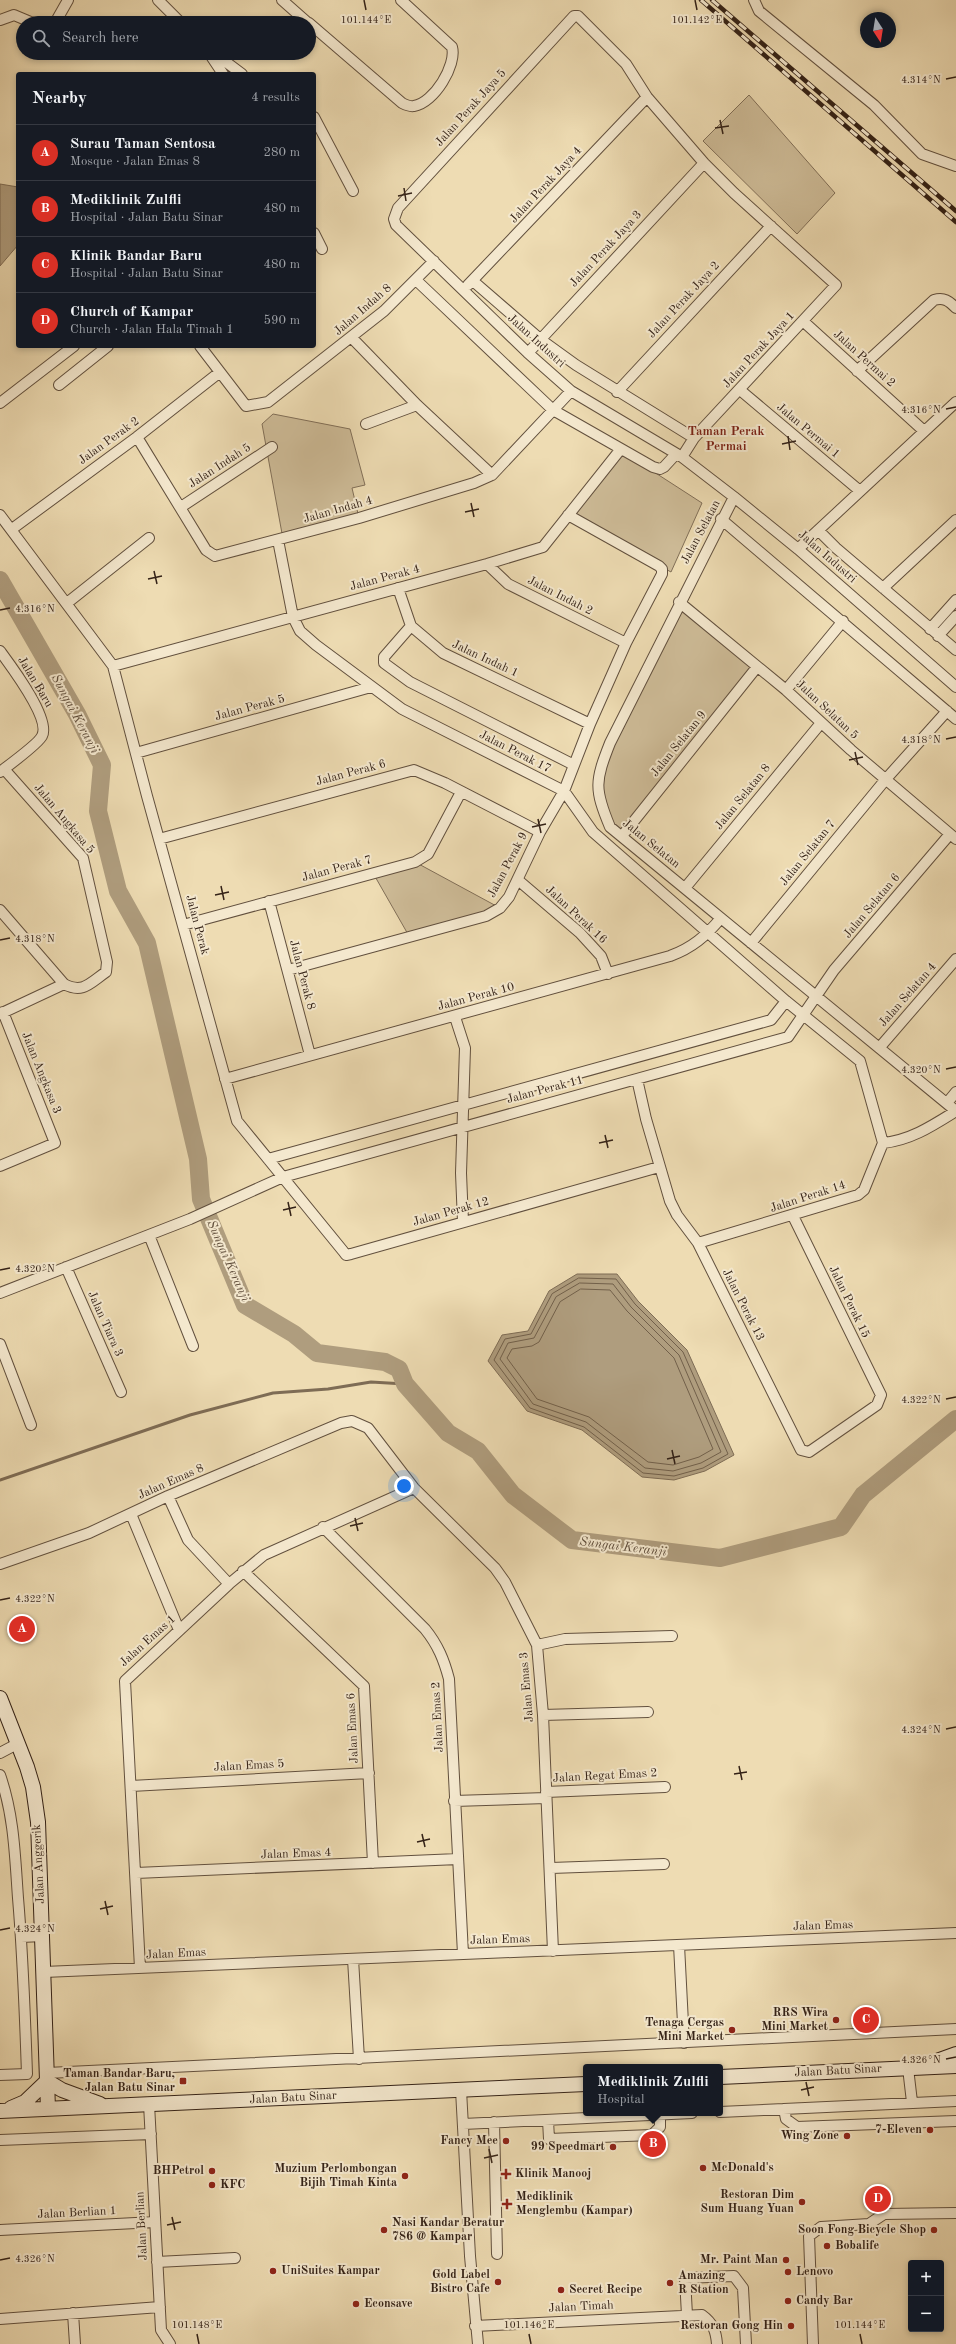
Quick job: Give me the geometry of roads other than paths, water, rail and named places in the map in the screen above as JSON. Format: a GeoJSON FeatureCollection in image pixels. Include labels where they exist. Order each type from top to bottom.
{"type":"FeatureCollection","features":[{"type":"Feature","properties":{"kind":"street"},"geometry":{"type":"LineString","coordinates":[[59,16],[68,0]]}},
{"type":"Feature","properties":{"kind":"street"},"geometry":{"type":"LineString","coordinates":[[158,0],[175,16]]}},
{"type":"Feature","properties":{"kind":"street"},"geometry":{"type":"LineString","coordinates":[[282,0],[301,16]]}},
{"type":"Feature","properties":{"kind":"street"},"geometry":{"type":"LineString","coordinates":[[316,29],[402,103],[415,106],[422,104],[432,94],[449,71],[454,53],[452,47],[400,0]]}},
{"type":"Feature","properties":{"kind":"street"},"geometry":{"type":"LineString","coordinates":[[754,0],[759,11],[874,105],[922,154],[956,166]]}},
{"type":"Feature","properties":{"kind":"street"},"geometry":{"type":"LineString","coordinates":[[0,20],[14,15],[16,16]]}},
{"type":"Feature","properties":{"kind":"street","name":"Jalan Perak Jaya 5"},"geometry":{"type":"LineString","coordinates":[[396,225],[394,219],[398,208],[571,17],[578,16],[626,64],[647,96]]}},
{"type":"Feature","properties":{"kind":"street"},"geometry":{"type":"LineString","coordinates":[[214,60],[222,72]]}},
{"type":"Feature","properties":{"kind":"street"},"geometry":{"type":"LineString","coordinates":[[223,60],[239,72]]}},
{"type":"Feature","properties":{"kind":"street"},"geometry":{"type":"LineString","coordinates":[[647,96],[704,164],[771,226]]}},
{"type":"Feature","properties":{"kind":"street","name":"Jalan Perak Jaya 4"},"geometry":{"type":"LineString","coordinates":[[462,290],[473,281],[647,96]]}},
{"type":"Feature","properties":{"kind":"street"},"geometry":{"type":"LineString","coordinates":[[316,121],[353,191]]}},
{"type":"Feature","properties":{"kind":"street","name":"Jalan Perak Jaya 3"},"geometry":{"type":"LineString","coordinates":[[528,353],[704,164]]}},
{"type":"Feature","properties":{"kind":"street","name":"Jalan Industri"},"geometry":{"type":"LineString","coordinates":[[396,225],[528,353],[571,391],[679,456],[734,497],[798,549],[956,687]]}},
{"type":"Feature","properties":{"kind":"street","name":"Jalan Perak Jaya 1"},"geometry":{"type":"LineString","coordinates":[[679,456],[694,438],[804,322],[836,285],[831,278],[771,226]]}},
{"type":"Feature","properties":{"kind":"street","name":"Jalan Perak Jaya 2"},"geometry":{"type":"LineString","coordinates":[[617,392],[771,226]]}},
{"type":"Feature","properties":{"kind":"street"},"geometry":{"type":"LineString","coordinates":[[316,237],[322,249]]}},
{"type":"Feature","properties":{"kind":"street","name":"Jalan Indah 8"},"geometry":{"type":"LineString","coordinates":[[204,348],[246,406],[262,403],[276,397],[352,338],[416,280],[434,261]]}},
{"type":"Feature","properties":{"kind":"street"},"geometry":{"type":"LineString","coordinates":[[416,280],[553,410],[620,450],[660,469],[679,456]]}},
{"type":"Feature","properties":{"kind":"street"},"geometry":{"type":"LineString","coordinates":[[473,281],[540,339],[617,392],[694,438]]}},
{"type":"Feature","properties":{"kind":"street"},"geometry":{"type":"LineString","coordinates":[[857,371],[934,300],[940,298],[947,300],[956,308]]}},
{"type":"Feature","properties":{"kind":"street","name":"Jalan Permai 2"},"geometry":{"type":"LineString","coordinates":[[804,322],[924,431]]}},
{"type":"Feature","properties":{"kind":"street"},"geometry":{"type":"LineString","coordinates":[[352,338],[418,405],[492,475]]}},
{"type":"Feature","properties":{"kind":"street"},"geometry":{"type":"LineString","coordinates":[[0,403],[71,348]]}},
{"type":"Feature","properties":{"kind":"street"},"geometry":{"type":"LineString","coordinates":[[59,385],[105,348]]}},
{"type":"Feature","properties":{"kind":"street","name":"Jalan Perak 2"},"geometry":{"type":"LineString","coordinates":[[12,529],[137,437],[220,372]]}},
{"type":"Feature","properties":{"kind":"street","name":"Jalan Permai 1"},"geometry":{"type":"LineString","coordinates":[[740,390],[860,491]]}},
{"type":"Feature","properties":{"kind":"street","name":"Jalan Indah 4"},"geometry":{"type":"LineString","coordinates":[[137,437],[206,550],[215,556],[278,540],[452,490],[492,475],[523,444],[571,391]]}},
{"type":"Feature","properties":{"kind":"street"},"geometry":{"type":"LineString","coordinates":[[798,549],[956,402]]}},
{"type":"Feature","properties":{"kind":"street"},"geometry":{"type":"LineString","coordinates":[[366,424],[418,405]]}},
{"type":"Feature","properties":{"kind":"street","name":"Jalan Indah 5"},"geometry":{"type":"LineString","coordinates":[[181,507],[272,447]]}},
{"type":"Feature","properties":{"kind":"street","name":"Jalan Perak 4"},"geometry":{"type":"LineString","coordinates":[[113,666],[487,564],[544,547],[620,450]]}},
{"type":"Feature","properties":{"kind":"street","name":"Jalan Selatan"},"geometry":{"type":"LineString","coordinates":[[734,497],[721,519],[610,742],[598,774],[599,802],[610,827],[880,1047],[956,1111]]}},
{"type":"Feature","properties":{"kind":"street"},"geometry":{"type":"LineString","coordinates":[[0,515],[12,529],[113,666]]}},
{"type":"Feature","properties":{"kind":"street","name":"Jalan Perak 9"},"geometry":{"type":"LineString","coordinates":[[288,970],[486,916],[500,908],[518,880],[540,832],[564,791],[590,724],[626,644],[662,574],[662,569],[568,515]]}},
{"type":"Feature","properties":{"kind":"street"},"geometry":{"type":"LineString","coordinates":[[721,519],[843,621],[956,719]]}},
{"type":"Feature","properties":{"kind":"street"},"geometry":{"type":"LineString","coordinates":[[883,588],[956,520]]}},
{"type":"Feature","properties":{"kind":"street"},"geometry":{"type":"LineString","coordinates":[[819,531],[938,636],[956,650]]}},
{"type":"Feature","properties":{"kind":"street"},"geometry":{"type":"LineString","coordinates":[[67,603],[149,538]]}},
{"type":"Feature","properties":{"kind":"street"},"geometry":{"type":"LineString","coordinates":[[278,540],[293,617]]}},
{"type":"Feature","properties":{"kind":"street","name":"Jalan Indah 2"},"geometry":{"type":"LineString","coordinates":[[487,564],[508,584],[626,644]]}},
{"type":"Feature","properties":{"kind":"street","name":"Jalan Indah 1"},"geometry":{"type":"LineString","coordinates":[[398,588],[405,614],[411,626],[443,653],[590,724]]}},
{"type":"Feature","properties":{"kind":"street"},"geometry":{"type":"LineString","coordinates":[[930,629],[956,600]]}},
{"type":"Feature","properties":{"kind":"street","name":"Jalan Selatan 5"},"geometry":{"type":"LineString","coordinates":[[679,602],[786,690],[821,723],[953,836]]}},
{"type":"Feature","properties":{"kind":"street"},"geometry":{"type":"LineString","coordinates":[[938,636],[956,616]]}},
{"type":"Feature","properties":{"kind":"street","name":"Jalan Perak 17"},"geometry":{"type":"LineString","coordinates":[[293,617],[300,631],[316,645],[402,709],[564,791],[593,832],[804,1016]]}},
{"type":"Feature","properties":{"kind":"street"},"geometry":{"type":"LineString","coordinates":[[786,690],[843,621]]}},
{"type":"Feature","properties":{"kind":"street"},"geometry":{"type":"LineString","coordinates":[[411,626],[384,657],[384,663],[410,682],[574,765]]}},
{"type":"Feature","properties":{"kind":"street","name":"Jalan Baru"},"geometry":{"type":"LineString","coordinates":[[0,650],[23,685],[42,719],[45,729],[42,738],[2,770]]}},
{"type":"Feature","properties":{"kind":"street","name":"Jalan Perak"},"geometry":{"type":"LineString","coordinates":[[113,666],[237,1121],[283,1177]]}},
{"type":"Feature","properties":{"kind":"street","name":"Jalan Selatan 9"},"geometry":{"type":"LineString","coordinates":[[622,836],[757,667]]}},
{"type":"Feature","properties":{"kind":"street","name":"Jalan Perak 5"},"geometry":{"type":"LineString","coordinates":[[136,753],[371,687]]}},
{"type":"Feature","properties":{"kind":"street","name":"Jalan Selatan 7"},"geometry":{"type":"LineString","coordinates":[[751,943],[886,779],[947,711]]}},
{"type":"Feature","properties":{"kind":"street","name":"Jalan Selatan 8"},"geometry":{"type":"LineString","coordinates":[[685,888],[821,723]]}},
{"type":"Feature","properties":{"kind":"street","name":"Jalan Angkasa 5"},"geometry":{"type":"LineString","coordinates":[[2,770],[83,858],[107,962],[106,972],[82,989],[74,989],[64,984]]}},
{"type":"Feature","properties":{"kind":"street","name":"Jalan Perak 6"},"geometry":{"type":"LineString","coordinates":[[159,839],[414,770],[540,832]]}},
{"type":"Feature","properties":{"kind":"street","name":"Jalan Perak 7"},"geometry":{"type":"LineString","coordinates":[[183,924],[415,862],[428,854],[461,792]]}},
{"type":"Feature","properties":{"kind":"street","name":"Jalan Selatan 6"},"geometry":{"type":"LineString","coordinates":[[804,1016],[834,970],[953,836]]}},
{"type":"Feature","properties":{"kind":"street","name":"Jalan Perak 16"},"geometry":{"type":"LineString","coordinates":[[518,880],[580,933],[602,956],[608,974]]}},
{"type":"Feature","properties":{"kind":"street","name":"Jalan Perak 8"},"geometry":{"type":"LineString","coordinates":[[269,901],[310,1055]]}},
{"type":"Feature","properties":{"kind":"street"},"geometry":{"type":"LineString","coordinates":[[0,910],[64,984],[2,1013]]}},
{"type":"Feature","properties":{"kind":"street","name":"Jalan Perak 10"},"geometry":{"type":"LineString","coordinates":[[225,1079],[455,1017],[688,950],[708,933],[721,918]]}},
{"type":"Feature","properties":{"kind":"street","name":"Jalan Selatan 4"},"geometry":{"type":"LineString","coordinates":[[880,1047],[956,960]]}},
{"type":"Feature","properties":{"kind":"street","name":"Jalan Perak 11"},"geometry":{"type":"LineString","coordinates":[[268,1159],[464,1106],[770,1020],[786,1001]]}},
{"type":"Feature","properties":{"kind":"street","name":"Jalan Angkasa 3"},"geometry":{"type":"LineString","coordinates":[[0,1166],[55,1144],[2,1013]]}},
{"type":"Feature","properties":{"kind":"street"},"geometry":{"type":"LineString","coordinates":[[804,1016],[860,1061],[883,1143],[896,1142],[925,1131],[956,1111]]}},
{"type":"Feature","properties":{"kind":"street","name":"Jalan Perak 11"},"geometry":{"type":"LineString","coordinates":[[0,1293],[190,1219],[283,1177],[462,1126],[788,1037],[804,1016]]}},
{"type":"Feature","properties":{"kind":"street"},"geometry":{"type":"LineString","coordinates":[[455,1017],[465,1048],[461,1173],[463,1222]]}},
{"type":"Feature","properties":{"kind":"street","name":"Jalan Perak 13"},"geometry":{"type":"LineString","coordinates":[[637,1079],[659,1167],[676,1215],[698,1244],[801,1450],[809,1452],[877,1405],[880,1400]]}},
{"type":"Feature","properties":{"kind":"street"},"geometry":{"type":"LineString","coordinates":[[947,1103],[956,1092]]}},
{"type":"Feature","properties":{"kind":"street","name":"Jalan Perak 14"},"geometry":{"type":"LineString","coordinates":[[698,1244],[858,1195],[864,1190],[883,1143]]}},
{"type":"Feature","properties":{"kind":"street","name":"Jalan Perak 12"},"geometry":{"type":"LineString","coordinates":[[283,1177],[346,1254],[659,1167]]}},
{"type":"Feature","properties":{"kind":"street","name":"Jalan Perak 15"},"geometry":{"type":"LineString","coordinates":[[793,1216],[880,1395],[880,1400]]}},
{"type":"Feature","properties":{"kind":"street"},"geometry":{"type":"LineString","coordinates":[[149,1235],[193,1346]]}},
{"type":"Feature","properties":{"kind":"street","name":"Jalan Tiara 3"},"geometry":{"type":"LineString","coordinates":[[66,1267],[121,1392]]}},
{"type":"Feature","properties":{"kind":"street"},"geometry":{"type":"LineString","coordinates":[[0,1344],[31,1426]]}},
{"type":"Feature","properties":{"kind":"street","name":"Jalan Emas 3"},"geometry":{"type":"LineString","coordinates":[[352,1421],[368,1428],[414,1488],[495,1568],[505,1582],[537,1645],[543,1715],[554,1950]]}},
{"type":"Feature","properties":{"kind":"street","name":"Jalan Emas 8"},"geometry":{"type":"LineString","coordinates":[[0,1564],[89,1533],[168,1496],[341,1423],[352,1421]]}},
{"type":"Feature","properties":{"kind":"street","name":"Jalan Emas 1"},"geometry":{"type":"LineString","coordinates":[[140,1968],[125,1681],[243,1571],[264,1555],[323,1527],[414,1488]]}},
{"type":"Feature","properties":{"kind":"street"},"geometry":{"type":"LineString","coordinates":[[168,1496],[188,1540],[229,1584]]}},
{"type":"Feature","properties":{"kind":"street"},"geometry":{"type":"LineString","coordinates":[[131,1514],[179,1630]]}},
{"type":"Feature","properties":{"kind":"street","name":"Jalan Emas 2"},"geometry":{"type":"LineString","coordinates":[[323,1527],[425,1629],[437,1643],[449,1679],[454,1801],[463,1954]]}},
{"type":"Feature","properties":{"kind":"street","name":"Jalan Emas 6"},"geometry":{"type":"LineString","coordinates":[[243,1571],[364,1686],[373,1863]]}},
{"type":"Feature","properties":{"kind":"street"},"geometry":{"type":"LineString","coordinates":[[537,1645],[565,1639],[672,1636]]}},
{"type":"Feature","properties":{"kind":"street","name":"Jalan Anggerik"},"geometry":{"type":"LineString","coordinates":[[0,1698],[33,1787],[37,1814],[43,1936],[48,2109]]}},
{"type":"Feature","properties":{"kind":"street"},"geometry":{"type":"LineString","coordinates":[[543,1715],[648,1712]]}},
{"type":"Feature","properties":{"kind":"street"},"geometry":{"type":"LineString","coordinates":[[0,1753],[17,1744]]}},
{"type":"Feature","properties":{"kind":"street","name":"Jalan Emas 5"},"geometry":{"type":"LineString","coordinates":[[131,1786],[369,1773]]}},
{"type":"Feature","properties":{"kind":"street"},"geometry":{"type":"LineString","coordinates":[[0,1775],[8,1797],[13,1823],[21,1937],[27,2074],[0,2075]]}},
{"type":"Feature","properties":{"kind":"street","name":"Jalan Regat Emas 2"},"geometry":{"type":"LineString","coordinates":[[454,1801],[665,1787]]}},
{"type":"Feature","properties":{"kind":"street","name":"Jalan Emas 4"},"geometry":{"type":"LineString","coordinates":[[136,1874],[458,1859]]}},
{"type":"Feature","properties":{"kind":"street"},"geometry":{"type":"LineString","coordinates":[[551,1868],[664,1864]]}},
{"type":"Feature","properties":{"kind":"street","name":"Jalan Emas"},"geometry":{"type":"LineString","coordinates":[[44,1972],[956,1934]]}},
{"type":"Feature","properties":{"kind":"street"},"geometry":{"type":"LineString","coordinates":[[21,1937],[43,1936]]}},
{"type":"Feature","properties":{"kind":"street"},"geometry":{"type":"LineString","coordinates":[[679,1945],[684,2043]]}},
{"type":"Feature","properties":{"kind":"street"},"geometry":{"type":"LineString","coordinates":[[353,1959],[359,2058]]}},
{"type":"Feature","properties":{"kind":"street"},"geometry":{"type":"LineString","coordinates":[[2,2111],[25,2102],[47,2077],[359,2058],[956,2030]]}},
{"type":"Feature","properties":{"kind":"street","name":"Jalan Batu Sinar"},"geometry":{"type":"LineString","coordinates":[[723,2077],[912,2068],[954,2064]]}},
{"type":"Feature","properties":{"kind":"street"},"geometry":{"type":"LineString","coordinates":[[912,2068],[912,2102]]}},
{"type":"Feature","properties":{"kind":"street"},"geometry":{"type":"LineString","coordinates":[[47,2077],[62,2090],[105,2106]]}},
{"type":"Feature","properties":{"kind":"street","name":"Jalan Batu Sinar"},"geometry":{"type":"LineString","coordinates":[[2,2111],[583,2084]]}},
{"type":"Feature","properties":{"kind":"street"},"geometry":{"type":"LineString","coordinates":[[461,2090],[475,2326],[478,2344]]}},
{"type":"Feature","properties":{"kind":"street"},"geometry":{"type":"LineString","coordinates":[[723,2112],[956,2101]]}},
{"type":"Feature","properties":{"kind":"street","name":"Jalan Berlian"},"geometry":{"type":"LineString","coordinates":[[149,2104],[154,2222],[161,2330],[170,2344]]}},
{"type":"Feature","properties":{"kind":"street"},"geometry":{"type":"LineString","coordinates":[[784,2109],[786,2119],[797,2127],[956,2121]]}},
{"type":"Feature","properties":{"kind":"street"},"geometry":{"type":"LineString","coordinates":[[463,2124],[623,2116]]}},
{"type":"Feature","properties":{"kind":"street"},"geometry":{"type":"LineString","coordinates":[[548,2120],[549,2139],[565,2139],[652,2135],[659,2129],[660,2116]]}},
{"type":"Feature","properties":{"kind":"street"},"geometry":{"type":"LineString","coordinates":[[494,2122],[497,2254]]}},
{"type":"Feature","properties":{"kind":"street"},"geometry":{"type":"LineString","coordinates":[[0,2140],[151,2134]]}},
{"type":"Feature","properties":{"kind":"street"},"geometry":{"type":"LineString","coordinates":[[813,2344],[809,2236],[822,2227],[869,2224],[884,2214],[956,2212]]}},
{"type":"Feature","properties":{"kind":"street","name":"Jalan Berlian 1"},"geometry":{"type":"LineString","coordinates":[[0,2230],[154,2222]]}},
{"type":"Feature","properties":{"kind":"street"},"geometry":{"type":"LineString","coordinates":[[157,2262],[235,2258]]}},
{"type":"Feature","properties":{"kind":"street"},"geometry":{"type":"LineString","coordinates":[[687,2315],[685,2278],[734,2276],[743,2288],[746,2344]]}},
{"type":"Feature","properties":{"kind":"street"},"geometry":{"type":"LineString","coordinates":[[0,2319],[160,2307]]}},
{"type":"Feature","properties":{"kind":"street"},"geometry":{"type":"LineString","coordinates":[[73,2313],[75,2344]]}},
{"type":"Feature","properties":{"kind":"street","name":"Jalan Timah"},"geometry":{"type":"LineString","coordinates":[[475,2326],[702,2315],[710,2321],[716,2332],[717,2344]]}},
{"type":"Feature","properties":{"kind":"water"},"geometry":{"type":"Polygon","coordinates":[[[0,184],[16,187],[16,247],[0,266],[0,184]]]}},
{"type":"Feature","properties":{"kind":"water"},"geometry":{"type":"Polygon","coordinates":[[[577,1274],[617,1274],[638,1301],[687,1350],[734,1455],[705,1471],[674,1480],[642,1477],[582,1430],[527,1411],[488,1361],[502,1335],[528,1331],[549,1291],[577,1274]]]}},
{"type":"Feature","properties":{"kind":"waterway","name":"Sungai Keranji"},"geometry":{"type":"LineString","coordinates":[[0,580],[77,714],[102,765],[98,811],[118,891],[147,943],[198,1159],[201,1199],[245,1305],[294,1334],[317,1353],[385,1362],[399,1369],[405,1384],[448,1433],[478,1451],[513,1495],[572,1540],[720,1558],[841,1527],[863,1495],[956,1419]]}},
{"type":"Feature","properties":{"kind":"waterway"},"geometry":{"type":"LineString","coordinates":[[0,1480],[190,1415],[273,1393],[328,1389],[371,1382],[405,1384]]}},
{"type":"Feature","properties":{"kind":"railway"},"geometry":{"type":"LineString","coordinates":[[701,0],[956,222]]}},
{"type":"Feature","properties":{"kind":"railway"},"geometry":{"type":"LineString","coordinates":[[712,0],[956,211]]}},
{"type":"Feature","properties":{"kind":"place","name":"Surau Taman Sentosa"},"geometry":{"type":"Point","coordinates":[22,1629]}},
{"type":"Feature","properties":{"kind":"place","name":"RRS Wira Mini Market"},"geometry":{"type":"Point","coordinates":[836,2020]}},
{"type":"Feature","properties":{"kind":"place","name":"Klinik Bandar Baru"},"geometry":{"type":"Point","coordinates":[866,2020]}},
{"type":"Feature","properties":{"kind":"place","name":"Tenaga Cergas Mini Market"},"geometry":{"type":"Point","coordinates":[732,2030]}},
{"type":"Feature","properties":{"kind":"place","name":"Taman Bandar Baru, Jalan Batu Sinar"},"geometry":{"type":"Point","coordinates":[183,2081]}},
{"type":"Feature","properties":{"kind":"place","name":"7-Eleven"},"geometry":{"type":"Point","coordinates":[930,2130]}},
{"type":"Feature","properties":{"kind":"place","name":"Wing Zone"},"geometry":{"type":"Point","coordinates":[847,2136]}},
{"type":"Feature","properties":{"kind":"place","name":"Fancy Mee"},"geometry":{"type":"Point","coordinates":[506,2141]}},
{"type":"Feature","properties":{"kind":"place","name":"Mediklinik Zulfli"},"geometry":{"type":"Point","coordinates":[653,2144]}},
{"type":"Feature","properties":{"kind":"place","name":"99 Speedmart"},"geometry":{"type":"Point","coordinates":[613,2147]}},
{"type":"Feature","properties":{"kind":"place","name":"McDonald's"},"geometry":{"type":"Point","coordinates":[703,2168]}},
{"type":"Feature","properties":{"kind":"place","name":"BHPetrol"},"geometry":{"type":"Point","coordinates":[212,2171]}},
{"type":"Feature","properties":{"kind":"place","name":"Klinik Manooj"},"geometry":{"type":"Point","coordinates":[506,2174]}},
{"type":"Feature","properties":{"kind":"place","name":"Muzium Perlombongan Bijih Timah Kinta"},"geometry":{"type":"Point","coordinates":[405,2176]}},
{"type":"Feature","properties":{"kind":"place","name":"KFC"},"geometry":{"type":"Point","coordinates":[212,2185]}},
{"type":"Feature","properties":{"kind":"place","name":"Church of Kampar"},"geometry":{"type":"Point","coordinates":[878,2199]}},
{"type":"Feature","properties":{"kind":"place","name":"Restoran Dim Sum Huang Yuan"},"geometry":{"type":"Point","coordinates":[802,2202]}},
{"type":"Feature","properties":{"kind":"place","name":"Mediklinik Menglembu (Kampar)"},"geometry":{"type":"Point","coordinates":[507,2204]}},
{"type":"Feature","properties":{"kind":"place","name":"Nasi Kandar Beratur 786 @ Kampar"},"geometry":{"type":"Point","coordinates":[384,2230]}},
{"type":"Feature","properties":{"kind":"place","name":"Soon Fong Bicycle Shop"},"geometry":{"type":"Point","coordinates":[934,2230]}},
{"type":"Feature","properties":{"kind":"place","name":"Bobalife"},"geometry":{"type":"Point","coordinates":[827,2246]}},
{"type":"Feature","properties":{"kind":"place","name":"Mr. Paint Man"},"geometry":{"type":"Point","coordinates":[786,2260]}},
{"type":"Feature","properties":{"kind":"place","name":"UniSuites Kampar"},"geometry":{"type":"Point","coordinates":[273,2271]}},
{"type":"Feature","properties":{"kind":"place","name":"Lenovo"},"geometry":{"type":"Point","coordinates":[788,2272]}},
{"type":"Feature","properties":{"kind":"place","name":"Gold Label Bistro Cafe"},"geometry":{"type":"Point","coordinates":[498,2282]}},
{"type":"Feature","properties":{"kind":"place","name":"Amazing R Station"},"geometry":{"type":"Point","coordinates":[670,2283]}},
{"type":"Feature","properties":{"kind":"place","name":"Secret Recipe"},"geometry":{"type":"Point","coordinates":[561,2290]}},
{"type":"Feature","properties":{"kind":"place","name":"Candy Bar"},"geometry":{"type":"Point","coordinates":[788,2301]}},
{"type":"Feature","properties":{"kind":"place","name":"Econsave"},"geometry":{"type":"Point","coordinates":[356,2304]}},
{"type":"Feature","properties":{"kind":"place","name":"Restoran Gong Hin"},"geometry":{"type":"Point","coordinates":[791,2326]}},
{"type":"Feature","properties":{"kind":"district","name":"Taman Perak Permai"},"geometry":{"type":"Point","coordinates":[726,438]}}]}
